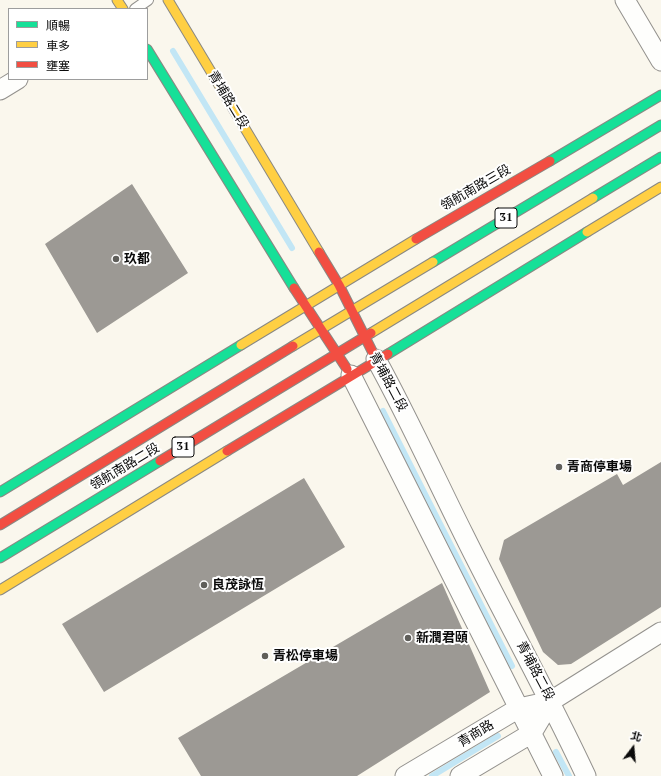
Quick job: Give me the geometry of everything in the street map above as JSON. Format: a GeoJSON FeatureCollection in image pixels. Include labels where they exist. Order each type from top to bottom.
{"type":"FeatureCollection","features":[{"type":"Feature","properties":{"kind":"main road","name":"青埔路二段"},"geometry":{"type":"LineString","coordinates":[[168,0],[338,284],[376,359]]}},
{"type":"Feature","properties":{"kind":"main road"},"geometry":{"type":"LineString","coordinates":[[148,51],[305,306],[351,375]]}},
{"type":"Feature","properties":{"kind":"main road","name":"領航南路三段"},"geometry":{"type":"LineString","coordinates":[[305,306],[338,284],[661,95]]}},
{"type":"Feature","properties":{"kind":"main road","name":"31"},"geometry":{"type":"LineString","coordinates":[[322,330],[351,311],[661,125]]}},
{"type":"Feature","properties":{"kind":"main road","name":"31"},"geometry":{"type":"LineString","coordinates":[[365,335],[661,157]]}},
{"type":"Feature","properties":{"kind":"main road","name":"31"},"geometry":{"type":"LineString","coordinates":[[0,590],[376,359],[661,187]]}},
{"type":"Feature","properties":{"kind":"main road","name":"31"},"geometry":{"type":"LineString","coordinates":[[0,492],[305,306]]}},
{"type":"Feature","properties":{"kind":"main road","name":"領航南路二段"},"geometry":{"type":"LineString","coordinates":[[0,525],[322,330]]}},
{"type":"Feature","properties":{"kind":"main road","name":"領航南路二段"},"geometry":{"type":"LineString","coordinates":[[0,558],[365,335]]}},
{"type":"Feature","properties":{"kind":"street"},"geometry":{"type":"LineString","coordinates":[[624,0],[661,61]]}},
{"type":"Feature","properties":{"kind":"street"},"geometry":{"type":"LineString","coordinates":[[0,90],[16,80]]}},
{"type":"Feature","properties":{"kind":"street","name":"青埔路二段"},"geometry":{"type":"LineString","coordinates":[[376,359],[400,402],[464,536],[551,701],[586,776]]}},
{"type":"Feature","properties":{"kind":"street"},"geometry":{"type":"LineString","coordinates":[[351,375],[553,776]]}},
{"type":"Feature","properties":{"kind":"street","name":"青商路"},"geometry":{"type":"LineString","coordinates":[[405,776],[519,708],[551,701],[661,632]]}},
{"type":"Feature","properties":{"kind":"street","name":"青商路"},"geometry":{"type":"LineString","coordinates":[[460,776],[532,733],[551,701]]}},
{"type":"Feature","properties":{"kind":"lane"},"geometry":{"type":"LineString","coordinates":[[136,8],[148,0]]}},
{"type":"Feature","properties":{"kind":"building","name":"玖都"},"geometry":{"type":"Polygon","coordinates":[[[132,184],[188,273],[97,333],[45,244],[132,184]]]}},
{"type":"Feature","properties":{"kind":"building"},"geometry":{"type":"Polygon","coordinates":[[[661,462],[661,607],[571,664],[558,665],[543,652],[499,559],[504,540],[617,474],[623,485],[661,462]]]}},
{"type":"Feature","properties":{"kind":"building","name":"良茂詠恆"},"geometry":{"type":"Polygon","coordinates":[[[304,478],[345,547],[104,692],[62,624],[304,478]]]}},
{"type":"Feature","properties":{"kind":"building","name":"新潤君頤"},"geometry":{"type":"Polygon","coordinates":[[[442,583],[490,692],[357,776],[201,776],[178,738],[442,583]]]}},
{"type":"Feature","properties":{"kind":"waterway"},"geometry":{"type":"LineString","coordinates":[[173,51],[292,248]]}},
{"type":"Feature","properties":{"kind":"waterway"},"geometry":{"type":"LineString","coordinates":[[383,411],[512,666]]}},
{"type":"Feature","properties":{"kind":"waterway"},"geometry":{"type":"LineString","coordinates":[[432,776],[498,736]]}},
{"type":"Feature","properties":{"kind":"waterway"},"geometry":{"type":"LineString","coordinates":[[556,752],[569,776]]}},
{"type":"Feature","properties":{"kind":"traffic: fast"},"geometry":{"type":"LineString","coordinates":[[148,51],[294,288]]}},
{"type":"Feature","properties":{"kind":"traffic: fast"},"geometry":{"type":"LineString","coordinates":[[550,161],[661,95]]}},
{"type":"Feature","properties":{"kind":"traffic: fast"},"geometry":{"type":"LineString","coordinates":[[433,262],[661,125]]}},
{"type":"Feature","properties":{"kind":"traffic: fast"},"geometry":{"type":"LineString","coordinates":[[593,198],[661,157]]}},
{"type":"Feature","properties":{"kind":"traffic: fast"},"geometry":{"type":"LineString","coordinates":[[388,354],[587,232]]}},
{"type":"Feature","properties":{"kind":"traffic: fast"},"geometry":{"type":"LineString","coordinates":[[0,492],[241,345]]}},
{"type":"Feature","properties":{"kind":"traffic: fast"},"geometry":{"type":"LineString","coordinates":[[0,558],[160,461]]}},
{"type":"Feature","properties":{"kind":"traffic: slow"},"geometry":{"type":"LineString","coordinates":[[117,0],[122,8]]}},
{"type":"Feature","properties":{"kind":"traffic: slow"},"geometry":{"type":"LineString","coordinates":[[168,0],[319,252]]}},
{"type":"Feature","properties":{"kind":"traffic: slow"},"geometry":{"type":"LineString","coordinates":[[587,232],[661,187]]}},
{"type":"Feature","properties":{"kind":"traffic: slow"},"geometry":{"type":"LineString","coordinates":[[371,333],[593,198]]}},
{"type":"Feature","properties":{"kind":"traffic: slow"},"geometry":{"type":"LineString","coordinates":[[241,345],[416,239]]}},
{"type":"Feature","properties":{"kind":"traffic: slow"},"geometry":{"type":"LineString","coordinates":[[293,346],[433,262]]}},
{"type":"Feature","properties":{"kind":"traffic: slow"},"geometry":{"type":"LineString","coordinates":[[0,590],[227,451]]}},
{"type":"Feature","properties":{"kind":"traffic: jam"},"geometry":{"type":"LineString","coordinates":[[416,239],[550,161]]}},
{"type":"Feature","properties":{"kind":"traffic: jam"},"geometry":{"type":"LineString","coordinates":[[319,252],[339,285],[373,353]]}},
{"type":"Feature","properties":{"kind":"traffic: jam"},"geometry":{"type":"LineString","coordinates":[[294,288],[347,369]]}},
{"type":"Feature","properties":{"kind":"traffic: jam"},"geometry":{"type":"LineString","coordinates":[[160,461],[371,333]]}},
{"type":"Feature","properties":{"kind":"traffic: jam"},"geometry":{"type":"LineString","coordinates":[[0,525],[293,346]]}},
{"type":"Feature","properties":{"kind":"traffic: jam"},"geometry":{"type":"LineString","coordinates":[[227,451],[388,354]]}},
{"type":"Feature","properties":{"kind":"place","name":"玖都"},"geometry":{"type":"Point","coordinates":[116,259]}},
{"type":"Feature","properties":{"kind":"place","name":"青商停車場"},"geometry":{"type":"Point","coordinates":[559,467]}},
{"type":"Feature","properties":{"kind":"place","name":"良茂詠恆"},"geometry":{"type":"Point","coordinates":[204,585]}},
{"type":"Feature","properties":{"kind":"place","name":"新潤君頤"},"geometry":{"type":"Point","coordinates":[408,638]}},
{"type":"Feature","properties":{"kind":"place","name":"青松停車場"},"geometry":{"type":"Point","coordinates":[265,656]}}]}
